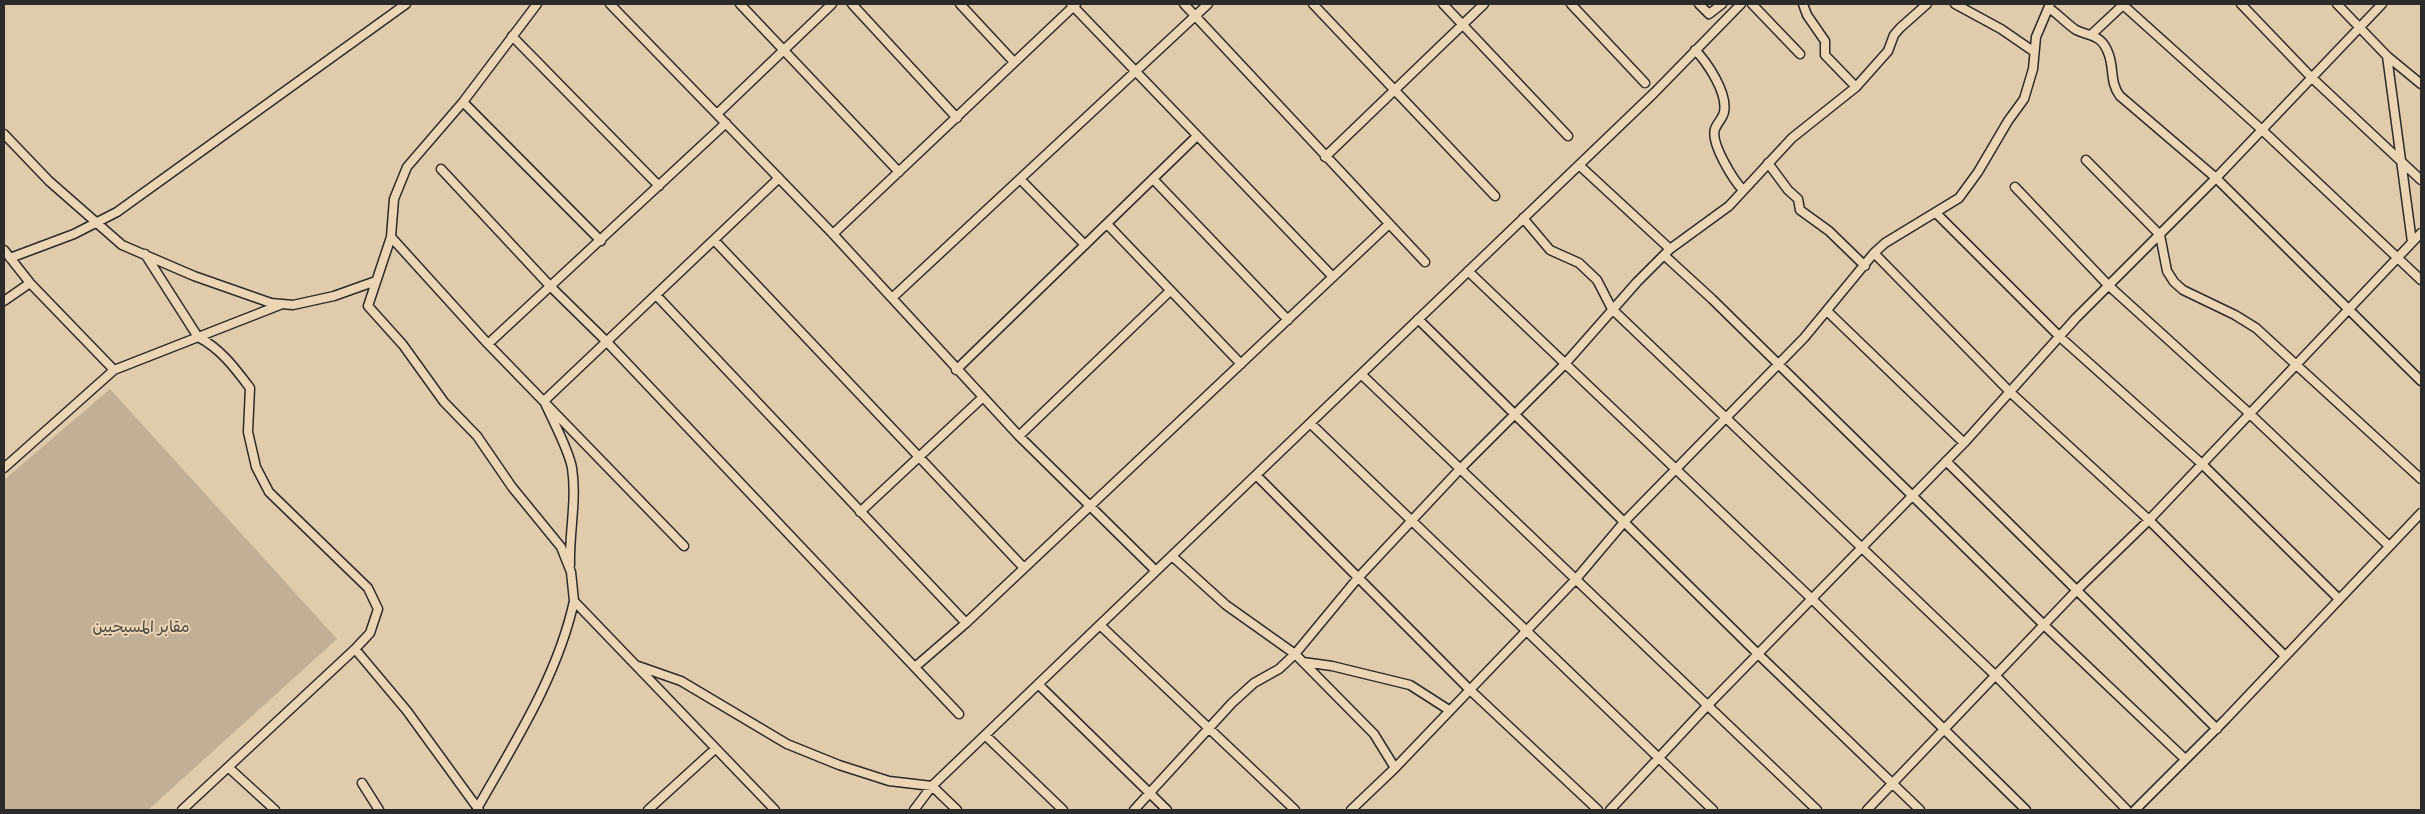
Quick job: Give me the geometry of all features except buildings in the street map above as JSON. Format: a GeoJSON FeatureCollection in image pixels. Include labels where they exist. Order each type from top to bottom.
{"type":"FeatureCollection","features":[{"type":"Feature","properties":{"kind":"street"},"geometry":{"type":"LineString","coordinates":[[10,258],[74,234],[117,212],[406,4]]}},
{"type":"Feature","properties":{"kind":"street"},"geometry":{"type":"LineString","coordinates":[[537,4],[462,102],[406,167],[394,198],[390,238],[368,306],[403,345],[444,402],[477,436],[512,487],[561,547],[570,572]]}},
{"type":"Feature","properties":{"kind":"street"},"geometry":{"type":"LineString","coordinates":[[610,4],[718,113],[892,298],[982,398],[1156,571]]}},
{"type":"Feature","properties":{"kind":"street"},"geometry":{"type":"LineString","coordinates":[[740,4],[899,172]]}},
{"type":"Feature","properties":{"kind":"street"},"geometry":{"type":"LineString","coordinates":[[718,113],[832,4]]}},
{"type":"Feature","properties":{"kind":"street"},"geometry":{"type":"LineString","coordinates":[[852,4],[957,118]]}},
{"type":"Feature","properties":{"kind":"street"},"geometry":{"type":"LineString","coordinates":[[960,4],[1014,61]]}},
{"type":"Feature","properties":{"kind":"street"},"geometry":{"type":"LineString","coordinates":[[1184,4],[1425,262]]}},
{"type":"Feature","properties":{"kind":"street"},"geometry":{"type":"LineString","coordinates":[[892,298],[1208,4]]}},
{"type":"Feature","properties":{"kind":"street"},"geometry":{"type":"LineString","coordinates":[[1313,4],[1495,196]]}},
{"type":"Feature","properties":{"kind":"street"},"geometry":{"type":"LineString","coordinates":[[1443,4],[1568,136]]}},
{"type":"Feature","properties":{"kind":"street"},"geometry":{"type":"LineString","coordinates":[[1325,157],[1484,4]]}},
{"type":"Feature","properties":{"kind":"street"},"geometry":{"type":"LineString","coordinates":[[1571,4],[1645,83]]}},
{"type":"Feature","properties":{"kind":"street"},"geometry":{"type":"LineString","coordinates":[[1700,4],[1709,14],[1722,4]]}},
{"type":"Feature","properties":{"kind":"street"},"geometry":{"type":"LineString","coordinates":[[914,810],[932,786],[1578,165],[1741,4]]}},
{"type":"Feature","properties":{"kind":"street"},"geometry":{"type":"LineString","coordinates":[[1752,4],[1800,54]]}},
{"type":"Feature","properties":{"kind":"street"},"geometry":{"type":"LineString","coordinates":[[1803,4],[1825,41],[1825,55],[1856,87]]}},
{"type":"Feature","properties":{"kind":"street"},"geometry":{"type":"LineString","coordinates":[[1134,810],[1232,703],[1254,683],[1279,668],[1296,654],[1357,579],[1460,469],[1564,364],[1612,309],[1670,249],[1696,228],[1717,215],[1798,132],[1856,87],[1888,51],[1894,35],[1927,4]]}},
{"type":"Feature","properties":{"kind":"street"},"geometry":{"type":"LineString","coordinates":[[1955,4],[2001,28],[2033,51]]}},
{"type":"Feature","properties":{"kind":"street"},"geometry":{"type":"LineString","coordinates":[[2092,34],[2123,4],[2261,129],[2421,280]]}},
{"type":"Feature","properties":{"kind":"street"},"geometry":{"type":"LineString","coordinates":[[2241,4],[2311,77],[2421,180]]}},
{"type":"Feature","properties":{"kind":"street"},"geometry":{"type":"LineString","coordinates":[[2337,4],[2361,26],[2387,56],[2421,84]]}},
{"type":"Feature","properties":{"kind":"street"},"geometry":{"type":"LineString","coordinates":[[1610,810],[1708,705],[1964,443],[2108,285],[2216,178],[2382,4]]}},
{"type":"Feature","properties":{"kind":"street"},"geometry":{"type":"LineString","coordinates":[[832,234],[957,118],[1073,5],[1196,136],[1333,276]]}},
{"type":"Feature","properties":{"kind":"street"},"geometry":{"type":"LineString","coordinates":[[1351,810],[1395,768],[1576,579],[1625,521],[1827,311],[1874,253],[1885,243],[1937,214],[1959,198],[1978,172],[2008,121],[2019,108],[2028,90],[2033,68],[2033,51],[2039,26],[2050,6],[2076,30],[2092,34],[2105,47],[2109,56],[2112,82],[2120,96],[2216,178],[2421,381]]}},
{"type":"Feature","properties":{"kind":"street"},"geometry":{"type":"LineString","coordinates":[[512,36],[659,186]]}},
{"type":"Feature","properties":{"kind":"street"},"geometry":{"type":"LineString","coordinates":[[1695,50],[1706,62],[1720,86],[1725,110],[1714,131],[1720,158],[1732,173],[1734,181],[1743,190]]}},
{"type":"Feature","properties":{"kind":"street"},"geometry":{"type":"LineString","coordinates":[[2387,56],[2412,242]]}},
{"type":"Feature","properties":{"kind":"street"},"geometry":{"type":"LineString","coordinates":[[462,102],[601,241]]}},
{"type":"Feature","properties":{"kind":"street"},"geometry":{"type":"LineString","coordinates":[[488,344],[726,123]]}},
{"type":"Feature","properties":{"kind":"street"},"geometry":{"type":"LineString","coordinates":[[4,134],[49,181],[122,246],[194,276],[271,303],[293,305],[334,296],[376,281]]}},
{"type":"Feature","properties":{"kind":"street"},"geometry":{"type":"LineString","coordinates":[[956,370],[1196,136]]}},
{"type":"Feature","properties":{"kind":"street"},"geometry":{"type":"LineString","coordinates":[[2086,160],[2160,235],[2167,272],[2174,282],[2183,290],[2249,324],[2295,363],[2421,479]]}},
{"type":"Feature","properties":{"kind":"street"},"geometry":{"type":"LineString","coordinates":[[1768,163],[1788,190],[1798,199],[1800,210],[1829,231],[1865,266]]}},
{"type":"Feature","properties":{"kind":"street"},"geometry":{"type":"LineString","coordinates":[[1578,165],[1670,249]]}},
{"type":"Feature","properties":{"kind":"street"},"geometry":{"type":"LineString","coordinates":[[441,169],[551,287],[606,341],[960,714]]}},
{"type":"Feature","properties":{"kind":"street"},"geometry":{"type":"LineString","coordinates":[[544,400],[779,178]]}},
{"type":"Feature","properties":{"kind":"street"},"geometry":{"type":"LineString","coordinates":[[1020,179],[1085,245]]}},
{"type":"Feature","properties":{"kind":"street"},"geometry":{"type":"LineString","coordinates":[[1153,179],[1288,320]]}},
{"type":"Feature","properties":{"kind":"street"},"geometry":{"type":"LineString","coordinates":[[2015,187],[2108,285],[2249,413],[2389,546]]}},
{"type":"Feature","properties":{"kind":"street"},"geometry":{"type":"LineString","coordinates":[[1937,214],[2060,337],[2202,464],[2339,599]]}},
{"type":"Feature","properties":{"kind":"street"},"geometry":{"type":"LineString","coordinates":[[1523,218],[1550,250],[1580,263],[1597,280],[1612,309],[1996,676],[2127,810]]}},
{"type":"Feature","properties":{"kind":"street"},"geometry":{"type":"LineString","coordinates":[[1107,224],[1241,364]]}},
{"type":"Feature","properties":{"kind":"street"},"geometry":{"type":"LineString","coordinates":[[915,667],[966,623],[1390,224]]}},
{"type":"Feature","properties":{"kind":"street"},"geometry":{"type":"LineString","coordinates":[[1867,810],[2078,589],[2202,464],[2295,363],[2421,232]]}},
{"type":"Feature","properties":{"kind":"street"},"geometry":{"type":"LineString","coordinates":[[390,238],[488,344],[684,546]]}},
{"type":"Feature","properties":{"kind":"street"},"geometry":{"type":"LineString","coordinates":[[714,240],[1024,568]]}},
{"type":"Feature","properties":{"kind":"street"},"geometry":{"type":"LineString","coordinates":[[4,250],[30,283],[114,370]]}},
{"type":"Feature","properties":{"kind":"street"},"geometry":{"type":"LineString","coordinates":[[1874,253],[2010,392],[2148,520],[2285,656]]}},
{"type":"Feature","properties":{"kind":"street"},"geometry":{"type":"LineString","coordinates":[[145,254],[198,337],[210,343],[234,367],[250,388],[248,432],[256,467],[269,492],[368,588],[378,609],[370,633],[355,649],[182,810]]}},
{"type":"Feature","properties":{"kind":"street"},"geometry":{"type":"LineString","coordinates":[[1665,256],[1712,299],[1912,497],[2185,759]]}},
{"type":"Feature","properties":{"kind":"street"},"geometry":{"type":"LineString","coordinates":[[1468,271],[1564,364],[1610,404],[1812,599],[2026,810]]}},
{"type":"Feature","properties":{"kind":"street"},"geometry":{"type":"LineString","coordinates":[[4,301],[30,283]]}},
{"type":"Feature","properties":{"kind":"street"},"geometry":{"type":"LineString","coordinates":[[1019,436],[1170,291]]}},
{"type":"Feature","properties":{"kind":"street"},"geometry":{"type":"LineString","coordinates":[[656,295],[966,623]]}},
{"type":"Feature","properties":{"kind":"street"},"geometry":{"type":"LineString","coordinates":[[4,468],[114,370],[282,304]]}},
{"type":"Feature","properties":{"kind":"street"},"geometry":{"type":"LineString","coordinates":[[1827,311],[1964,443]]}},
{"type":"Feature","properties":{"kind":"street"},"geometry":{"type":"LineString","coordinates":[[1418,319],[1513,415],[1625,521],[1758,654],[1920,810]]}},
{"type":"Feature","properties":{"kind":"street"},"geometry":{"type":"LineString","coordinates":[[1361,374],[1817,810]]}},
{"type":"Feature","properties":{"kind":"street"},"geometry":{"type":"LineString","coordinates":[[860,512],[982,398]]}},
{"type":"Feature","properties":{"kind":"street"},"geometry":{"type":"LineString","coordinates":[[355,649],[407,711],[479,809],[551,670],[568,629],[574,600],[569,544],[574,506],[572,467],[544,400]]}},
{"type":"Feature","properties":{"kind":"street"},"geometry":{"type":"LineString","coordinates":[[1310,423],[1713,810]]}},
{"type":"Feature","properties":{"kind":"street"},"geometry":{"type":"LineString","coordinates":[[1946,461],[2078,589],[2217,729]]}},
{"type":"Feature","properties":{"kind":"street"},"geometry":{"type":"LineString","coordinates":[[1256,475],[1357,579],[1469,689],[1598,810]]}},
{"type":"Feature","properties":{"kind":"street"},"geometry":{"type":"LineString","coordinates":[[2135,810],[2217,729],[2421,513]]}},
{"type":"Feature","properties":{"kind":"street"},"geometry":{"type":"LineString","coordinates":[[1172,556],[1226,605],[1296,654],[1374,734],[1395,768]]}},
{"type":"Feature","properties":{"kind":"street"},"geometry":{"type":"LineString","coordinates":[[574,600],[775,810]]}},
{"type":"Feature","properties":{"kind":"street"},"geometry":{"type":"LineString","coordinates":[[1100,625],[1208,730],[1295,810]]}},
{"type":"Feature","properties":{"kind":"street"},"geometry":{"type":"LineString","coordinates":[[1303,662],[1332,666],[1410,685],[1449,710]]}},
{"type":"Feature","properties":{"kind":"street"},"geometry":{"type":"LineString","coordinates":[[636,665],[681,681],[787,744],[889,781],[932,786],[957,810]]}},
{"type":"Feature","properties":{"kind":"street"},"geometry":{"type":"LineString","coordinates":[[1038,684],[1167,810]]}},
{"type":"Feature","properties":{"kind":"street"},"geometry":{"type":"LineString","coordinates":[[985,735],[1063,810]]}},
{"type":"Feature","properties":{"kind":"street"},"geometry":{"type":"LineString","coordinates":[[648,810],[715,749]]}},
{"type":"Feature","properties":{"kind":"street"},"geometry":{"type":"LineString","coordinates":[[228,767],[276,810]]}},
{"type":"Feature","properties":{"kind":"street"},"geometry":{"type":"LineString","coordinates":[[362,783],[379,810]]}},
{"type":"Feature","properties":{"kind":"green space","name":"مقابر المسيحيين"},"geometry":{"type":"Polygon","coordinates":[[[110,389],[337,639],[148,810],[4,810],[4,480],[110,389]]]}}]}
